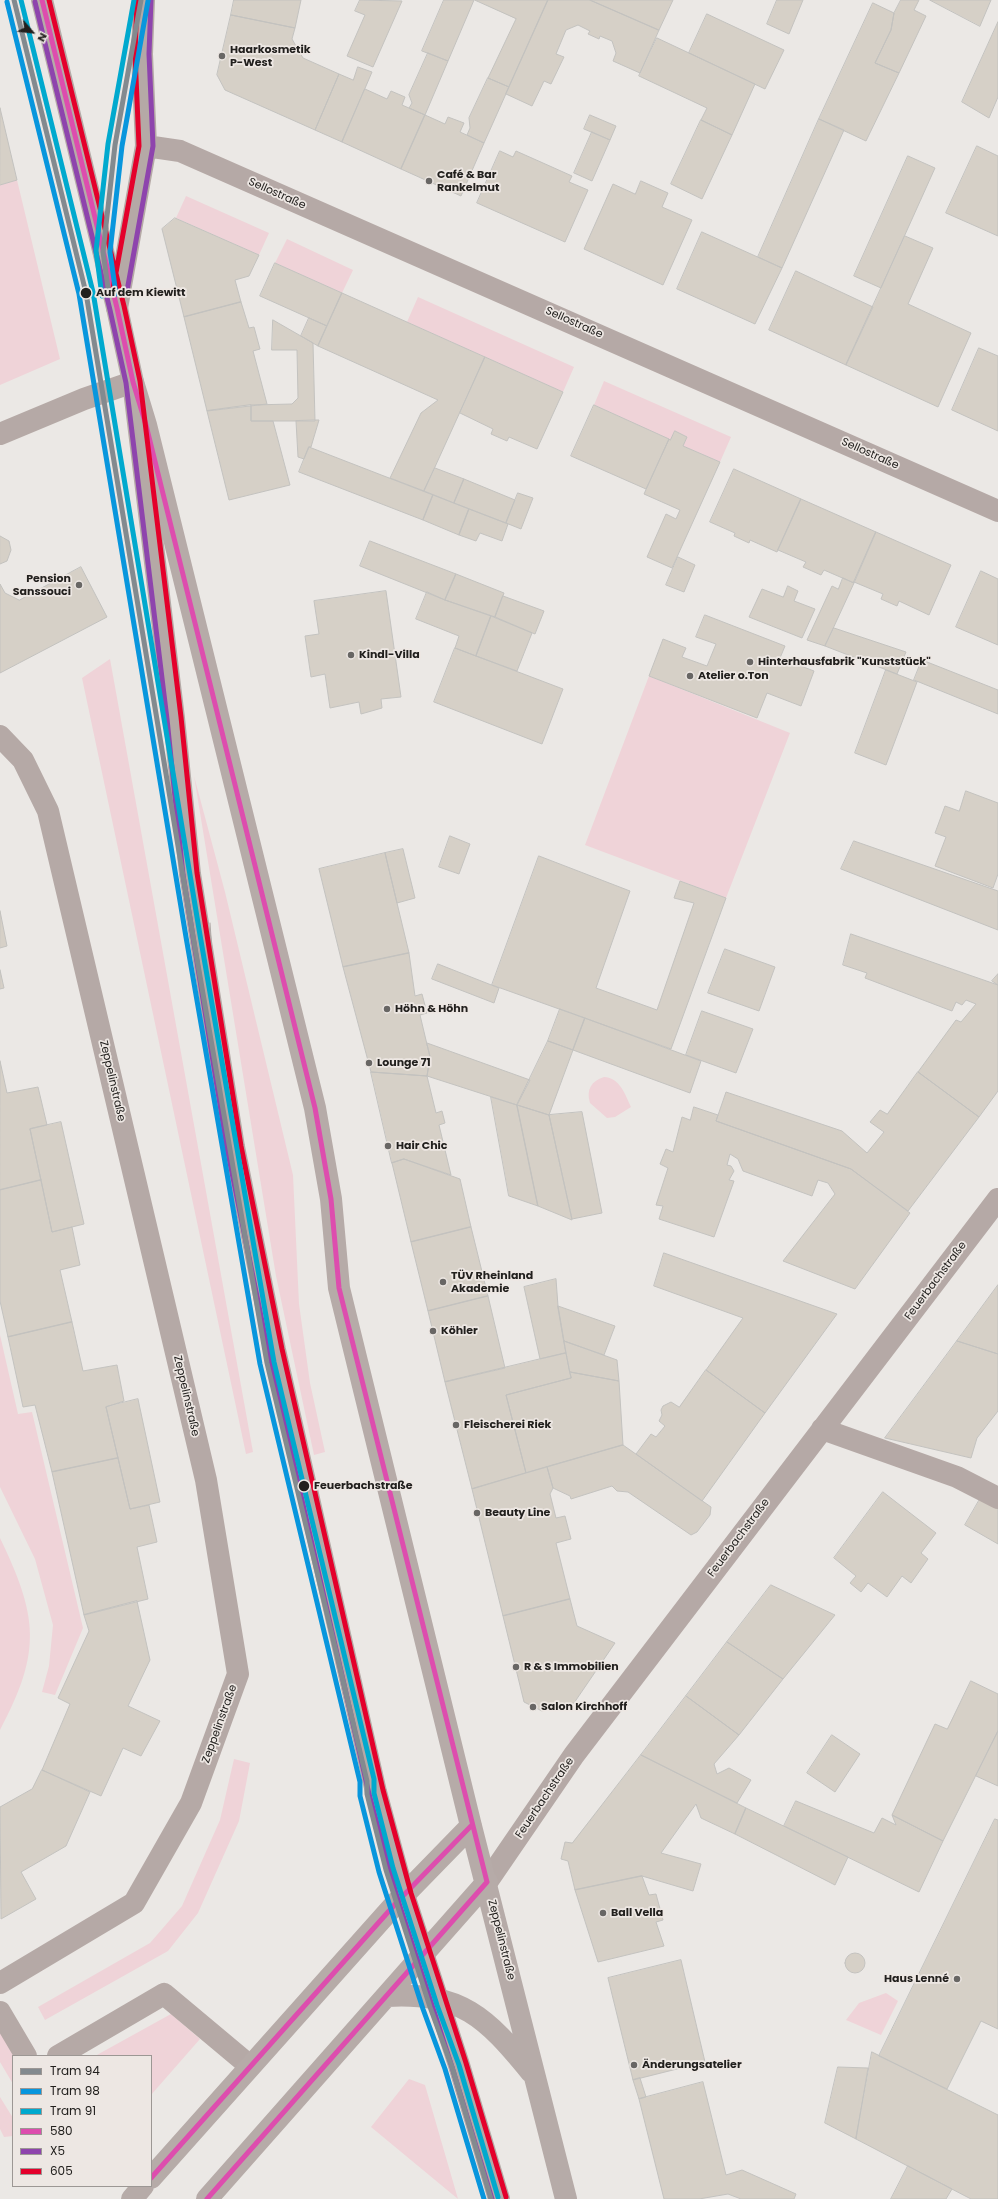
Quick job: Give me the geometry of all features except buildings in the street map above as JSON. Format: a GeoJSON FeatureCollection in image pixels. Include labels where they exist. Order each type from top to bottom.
{"type":"FeatureCollection","features":[{"type":"Feature","properties":{"kind":"main road","name":"Zeppelinstraße"},"geometry":{"type":"LineString","coordinates":[[42,0],[117,308],[133,382],[150,440],[315,1108],[331,1199],[339,1288],[471,1826],[487,1882],[566,2199]]}},
{"type":"Feature","properties":{"kind":"main road"},"geometry":{"type":"LineString","coordinates":[[152,2177],[404,1895],[471,1826]]}},
{"type":"Feature","properties":{"kind":"main road"},"geometry":{"type":"LineString","coordinates":[[207,2199],[487,1882]]}},
{"type":"Feature","properties":{"kind":"main road"},"geometry":{"type":"LineString","coordinates":[[387,1996],[408,1995],[438,1999],[466,2009],[485,2021],[502,2037],[535,2077]]}},
{"type":"Feature","properties":{"kind":"main road"},"geometry":{"type":"LineString","coordinates":[[132,2199],[143,2187]]}},
{"type":"Feature","properties":{"kind":"street"},"geometry":{"type":"LineString","coordinates":[[117,308],[146,146],[142,54],[144,0]]}},
{"type":"Feature","properties":{"kind":"street","name":"Sellostraße"},"geometry":{"type":"LineString","coordinates":[[146,146],[180,151],[998,511]]}},
{"type":"Feature","properties":{"kind":"street"},"geometry":{"type":"LineString","coordinates":[[0,434],[84,399],[133,382],[174,718],[190,874],[234,1147],[275,1350],[376,1792],[404,1895],[424,1954],[499,2199]]}},
{"type":"Feature","properties":{"kind":"street","name":"Zeppelinstraße"},"geometry":{"type":"LineString","coordinates":[[0,736],[23,760],[48,811],[206,1480],[238,1674],[191,1803],[134,1903],[0,1984]]}},
{"type":"Feature","properties":{"kind":"street","name":"Feuerbachstraße"},"geometry":{"type":"LineString","coordinates":[[487,1882],[574,1755],[998,1199]]}},
{"type":"Feature","properties":{"kind":"street"},"geometry":{"type":"LineString","coordinates":[[822,1429],[851,1437],[957,1477],[998,1498]]}},
{"type":"Feature","properties":{"kind":"street"},"geometry":{"type":"LineString","coordinates":[[60,2055],[164,1994],[250,2066]]}},
{"type":"Feature","properties":{"kind":"street"},"geometry":{"type":"LineString","coordinates":[[0,2012],[25,2055]]}},
{"type":"Feature","properties":{"kind":"shaded area"},"geometry":{"type":"Polygon","coordinates":[[[17,180],[60,359],[0,385],[0,185],[17,180]]]}},
{"type":"Feature","properties":{"kind":"shaded area"},"geometry":{"type":"Polygon","coordinates":[[[186,196],[269,233],[259,255],[176,218],[186,196]]]}},
{"type":"Feature","properties":{"kind":"shaded area"},"geometry":{"type":"Polygon","coordinates":[[[287,239],[353,270],[342,293],[275,263],[287,239]]]}},
{"type":"Feature","properties":{"kind":"shaded area"},"geometry":{"type":"Polygon","coordinates":[[[418,297],[574,367],[563,392],[407,322],[418,297]]]}},
{"type":"Feature","properties":{"kind":"shaded area"},"geometry":{"type":"Polygon","coordinates":[[[604,381],[731,437],[720,462],[683,446],[687,437],[675,431],[670,440],[594,405],[604,381]]]}},
{"type":"Feature","properties":{"kind":"shaded area"},"geometry":{"type":"Polygon","coordinates":[[[110,659],[253,1452],[246,1454],[82,678],[110,659]]]}},
{"type":"Feature","properties":{"kind":"shaded area"},"geometry":{"type":"Polygon","coordinates":[[[649,676],[790,733],[726,898],[585,845],[649,676]]]}},
{"type":"Feature","properties":{"kind":"shaded area"},"geometry":{"type":"Polygon","coordinates":[[[194,776],[225,892],[293,1175],[299,1304],[310,1383],[325,1452],[314,1455],[276,1276],[194,776]]]}},
{"type":"Feature","properties":{"kind":"shaded area"},"geometry":{"type":"Polygon","coordinates":[[[604,1077],[614,1080],[618,1084],[624,1092],[631,1107],[615,1117],[607,1118],[590,1103],[589,1090],[596,1081],[604,1077]]]}},
{"type":"Feature","properties":{"kind":"shaded area"},"geometry":{"type":"Polygon","coordinates":[[[0,1335],[18,1414],[32,1412],[83,1628],[55,1695],[42,1692],[49,1666],[53,1625],[35,1559],[0,1487],[0,1335]]]}},
{"type":"Feature","properties":{"kind":"shaded area"},"geometry":{"type":"Polygon","coordinates":[[[0,1538],[22,1590],[28,1613],[30,1634],[28,1655],[23,1678],[14,1702],[0,1730],[0,1538]]]}},
{"type":"Feature","properties":{"kind":"shaded area"},"geometry":{"type":"Polygon","coordinates":[[[234,1759],[250,1763],[239,1821],[198,1913],[168,1951],[45,2020],[38,2007],[150,1943],[182,1906],[220,1820],[234,1759]]]}},
{"type":"Feature","properties":{"kind":"shaded area"},"geometry":{"type":"Polygon","coordinates":[[[886,1993],[898,2001],[881,2035],[846,2020],[859,2003],[886,1993]]]}},
{"type":"Feature","properties":{"kind":"shaded area"},"geometry":{"type":"Polygon","coordinates":[[[171,2014],[200,2039],[152,2094],[152,2055],[97,2055],[171,2014]]]}},
{"type":"Feature","properties":{"kind":"shaded area"},"geometry":{"type":"Polygon","coordinates":[[[0,2032],[13,2055],[12,2055],[12,2082],[0,2062],[0,2032]]]}},
{"type":"Feature","properties":{"kind":"shaded area"},"geometry":{"type":"Polygon","coordinates":[[[409,2079],[425,2085],[458,2199],[371,2127],[409,2079]]]}},
{"type":"Feature","properties":{"kind":"shaded area"},"geometry":{"type":"Polygon","coordinates":[[[0,2097],[12,2116],[12,2136],[4,2137],[0,2129],[0,2097]]]}},
{"type":"Feature","properties":{"kind":"tram line","name":"94"},"geometry":{"type":"LineString","coordinates":[[14,0],[86,293],[193,936],[267,1363],[367,1781],[367,1794],[386,1870],[430,2007],[452,2067],[491,2199]]}},
{"type":"Feature","properties":{"kind":"tram line","name":"91"},"geometry":{"type":"LineString","coordinates":[[21,0],[93,292],[200,935],[274,1362],[374,1779],[374,1793],[393,1868],[437,2005],[459,2065],[498,2197]]}},
{"type":"Feature","properties":{"kind":"tram line","name":"91"},"geometry":{"type":"LineString","coordinates":[[102,296],[96,251],[108,144],[134,0]]}},
{"type":"Feature","properties":{"kind":"tram line","name":"94"},"geometry":{"type":"LineString","coordinates":[[109,295],[103,252],[115,145],[141,0]]}},
{"type":"Feature","properties":{"kind":"tram line","name":"98"},"geometry":{"type":"LineString","coordinates":[[116,294],[110,252],[122,146],[148,1]]}},
{"type":"Feature","properties":{"kind":"tram line","name":"98"},"geometry":{"type":"LineString","coordinates":[[7,2],[79,294],[186,937],[260,1364],[360,1782],[360,1796],[379,1872],[423,2009],[445,2069],[484,2199]]}},
{"type":"Feature","properties":{"kind":"tram line"},"geometry":{"type":"LineString","coordinates":[[210,923],[223,1108]]}},
{"type":"Feature","properties":{"kind":"transit line","name":"580"},"geometry":{"type":"LineString","coordinates":[[42,0],[117,308],[133,382],[146,425],[315,1108],[331,1199],[339,1288],[487,1882]]}},
{"type":"Feature","properties":{"kind":"transit line","name":"605"},"geometry":{"type":"LineString","coordinates":[[49,0],[124,306],[140,381],[181,717],[197,873],[241,1146],[282,1349],[383,1790],[411,1893],[466,2063],[506,2197]]}},
{"type":"Feature","properties":{"kind":"transit line","name":"605"},"geometry":{"type":"LineString","coordinates":[[113,289],[139,146],[135,54],[137,0]]}},
{"type":"Feature","properties":{"kind":"transit line","name":"X5"},"geometry":{"type":"LineString","coordinates":[[127,291],[153,146],[149,54],[151,0]]}},
{"type":"Feature","properties":{"kind":"transit line","name":"X5"},"geometry":{"type":"LineString","coordinates":[[35,2],[110,310],[126,383],[167,719],[183,875],[227,1148],[268,1351],[369,1794],[397,1897],[452,2067],[492,2199]]}},
{"type":"Feature","properties":{"kind":"transit line","name":"580"},"geometry":{"type":"LineString","coordinates":[[152,2177],[397,1902],[471,1826]]}},
{"type":"Feature","properties":{"kind":"transit line","name":"580"},"geometry":{"type":"LineString","coordinates":[[207,2199],[487,1882]]}},
{"type":"Feature","properties":{"kind":"place","name":"Haarkosmetik P-West"},"geometry":{"type":"Point","coordinates":[222,56]}},
{"type":"Feature","properties":{"kind":"place","name":"Café & Bar Rankelmut"},"geometry":{"type":"Point","coordinates":[429,181]}},
{"type":"Feature","properties":{"kind":"place","name":"Auf dem Kiewitt"},"geometry":{"type":"Point","coordinates":[86,293]}},
{"type":"Feature","properties":{"kind":"place","name":"Pension Sanssouci"},"geometry":{"type":"Point","coordinates":[79,585]}},
{"type":"Feature","properties":{"kind":"place","name":"Kindl-Villa"},"geometry":{"type":"Point","coordinates":[351,655]}},
{"type":"Feature","properties":{"kind":"place","name":"Hinterhausfabrik \"Kunststück\""},"geometry":{"type":"Point","coordinates":[750,662]}},
{"type":"Feature","properties":{"kind":"place","name":"Atelier o.Ton"},"geometry":{"type":"Point","coordinates":[690,676]}},
{"type":"Feature","properties":{"kind":"place","name":"Höhn & Höhn"},"geometry":{"type":"Point","coordinates":[387,1009]}},
{"type":"Feature","properties":{"kind":"place","name":"Lounge 71"},"geometry":{"type":"Point","coordinates":[369,1063]}},
{"type":"Feature","properties":{"kind":"place","name":"Hair Chic"},"geometry":{"type":"Point","coordinates":[388,1146]}},
{"type":"Feature","properties":{"kind":"place","name":"TÜV Rheinland Akademie"},"geometry":{"type":"Point","coordinates":[443,1282]}},
{"type":"Feature","properties":{"kind":"place","name":"Köhler"},"geometry":{"type":"Point","coordinates":[433,1331]}},
{"type":"Feature","properties":{"kind":"place","name":"Fleischerei Riek"},"geometry":{"type":"Point","coordinates":[456,1425]}},
{"type":"Feature","properties":{"kind":"place","name":"Feuerbachstraße"},"geometry":{"type":"Point","coordinates":[304,1486]}},
{"type":"Feature","properties":{"kind":"place","name":"Beauty Line"},"geometry":{"type":"Point","coordinates":[477,1513]}},
{"type":"Feature","properties":{"kind":"place","name":"R & S Immobilien"},"geometry":{"type":"Point","coordinates":[516,1667]}},
{"type":"Feature","properties":{"kind":"place","name":"Salon Kirchhoff"},"geometry":{"type":"Point","coordinates":[533,1707]}},
{"type":"Feature","properties":{"kind":"place","name":"Ball Vella"},"geometry":{"type":"Point","coordinates":[603,1913]}},
{"type":"Feature","properties":{"kind":"place","name":"Haus Lenné"},"geometry":{"type":"Point","coordinates":[957,1979]}},
{"type":"Feature","properties":{"kind":"place","name":"Änderungsatelier"},"geometry":{"type":"Point","coordinates":[634,2065]}}]}
